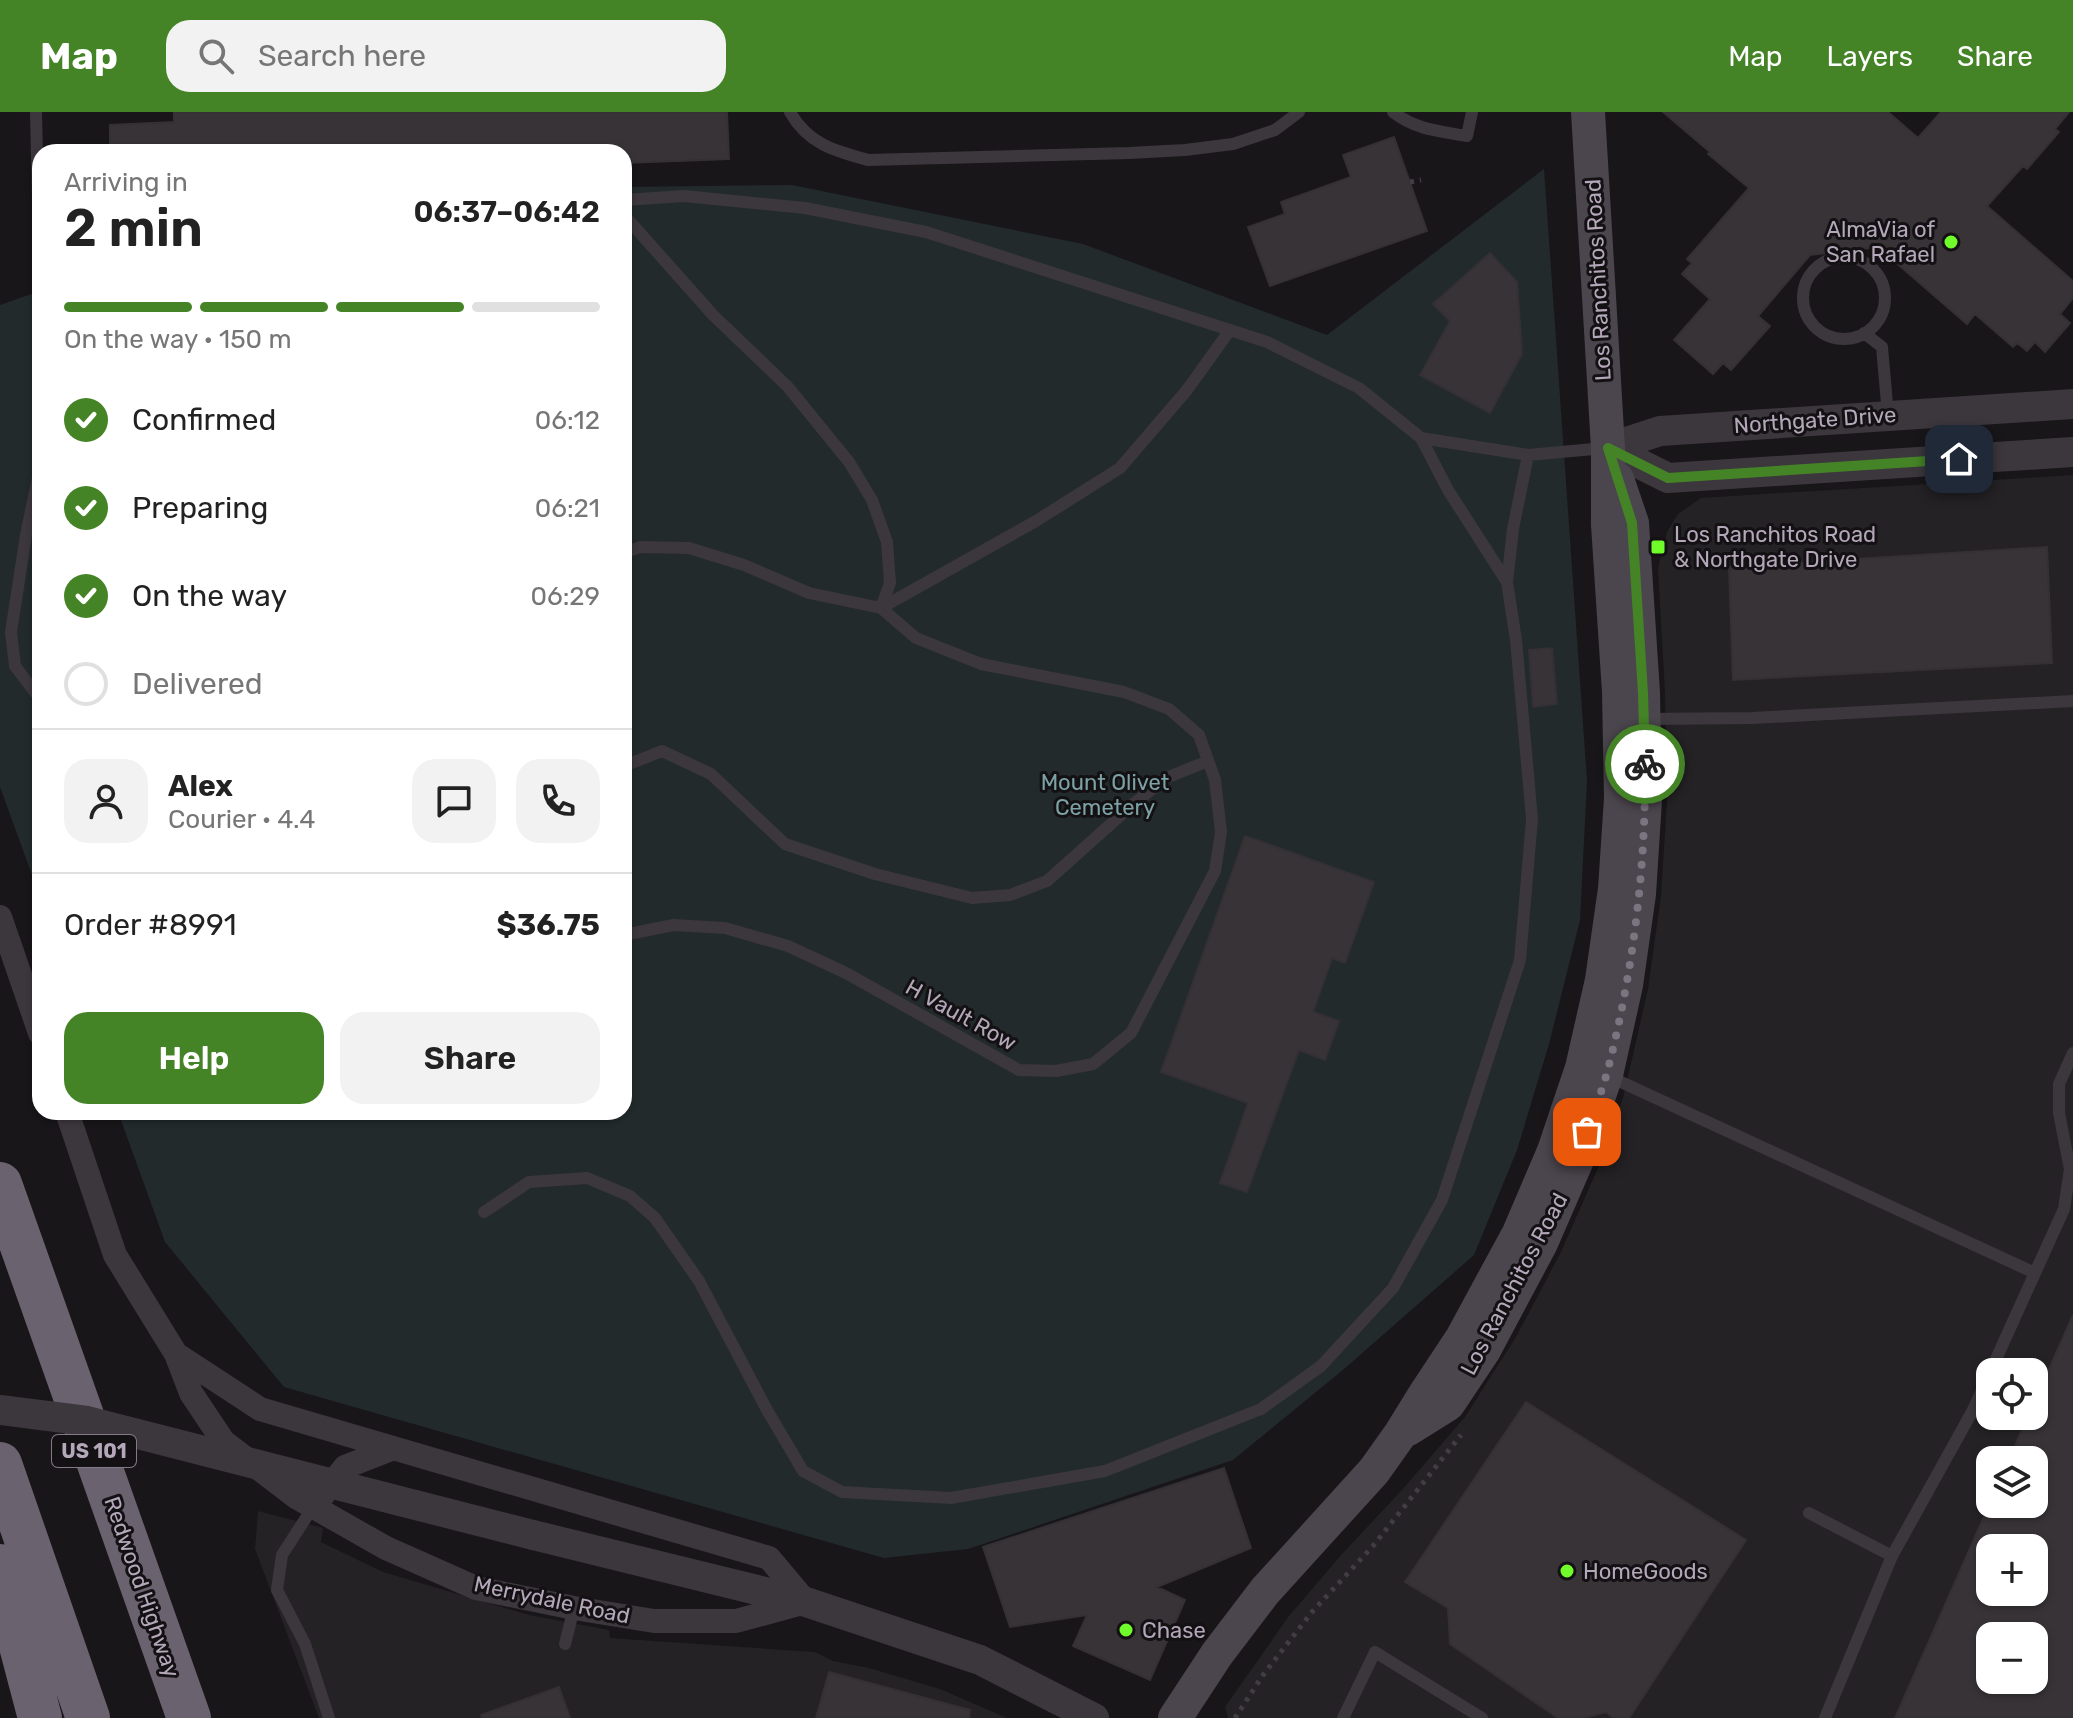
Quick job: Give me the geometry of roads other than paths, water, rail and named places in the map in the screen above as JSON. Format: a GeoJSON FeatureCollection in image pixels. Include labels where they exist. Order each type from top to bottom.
{"type":"FeatureCollection","features":[{"type":"Feature","properties":{"kind":"highway","name":"Redwood Highway"},"geometry":{"type":"LineString","coordinates":[[0,1184],[189,1718]]}},
{"type":"Feature","properties":{"kind":"highway"},"geometry":{"type":"LineString","coordinates":[[0,1464],[88,1718]]}},
{"type":"Feature","properties":{"kind":"highway"},"geometry":{"type":"LineString","coordinates":[[0,1566],[40,1718]]}},
{"type":"Feature","properties":{"kind":"main road","name":"Los Ranchitos Road"},"geometry":{"type":"LineString","coordinates":[[1588,112],[1608,448],[1608,525],[1619,692],[1621,798],[1615,889],[1602,980],[1594,1071]]}},
{"type":"Feature","properties":{"kind":"main road","name":"Los Ranchitos Road"},"geometry":{"type":"LineString","coordinates":[[1175,1718],[1217,1654],[1265,1591],[1374,1471],[1462,1338],[1519,1233],[1554,1151],[1594,1071],[1626,985],[1639,894],[1645,800],[1644,719],[1632,523],[1608,448]]}},
{"type":"Feature","properties":{"kind":"street","name":"Northgate Drive"},"geometry":{"type":"LineString","coordinates":[[1608,448],[1660,431],[2073,404]]}},
{"type":"Feature","properties":{"kind":"street"},"geometry":{"type":"LineString","coordinates":[[1608,448],[1668,478],[2073,452]]}},
{"type":"Feature","properties":{"kind":"street"},"geometry":{"type":"LineString","coordinates":[[0,917],[32,1010]]}},
{"type":"Feature","properties":{"kind":"street","name":"Merrydale Road"},"geometry":{"type":"LineString","coordinates":[[70,1120],[115,1255],[176,1354],[191,1393],[223,1441],[296,1497],[386,1548],[476,1588],[654,1621],[736,1621],[806,1602],[769,1558],[260,1409],[176,1354]]}},
{"type":"Feature","properties":{"kind":"street"},"geometry":{"type":"LineString","coordinates":[[0,1410],[87,1421],[806,1602],[980,1660],[1094,1718]]}},
{"type":"Feature","properties":{"kind":"street"},"geometry":{"type":"LineString","coordinates":[[313,1507],[345,1467],[391,1449]]}},
{"type":"Feature","properties":{"kind":"lane"},"geometry":{"type":"LineString","coordinates":[[36,112],[37,144]]}},
{"type":"Feature","properties":{"kind":"lane"},"geometry":{"type":"LineString","coordinates":[[790,112],[798,127],[829,149],[868,160],[1185,150],[1233,144],[1275,130],[1299,112]]}},
{"type":"Feature","properties":{"kind":"lane"},"geometry":{"type":"LineString","coordinates":[[1393,112],[1407,123],[1467,136],[1472,112]]}},
{"type":"Feature","properties":{"kind":"lane"},"geometry":{"type":"LineString","coordinates":[[632,199],[684,196],[805,208],[926,232],[1267,342],[1359,388],[1421,438],[1448,490],[1507,582]]}},
{"type":"Feature","properties":{"kind":"lane"},"geometry":{"type":"LineString","coordinates":[[632,224],[713,315],[788,387],[849,462],[872,500],[887,542],[890,583],[881,608]]}},
{"type":"Feature","properties":{"kind":"lane"},"geometry":{"type":"LineString","coordinates":[[1842,256],[1856,258],[1868,264],[1884,287],[1882,314],[1875,325],[1864,333],[1852,338],[1827,335],[1808,318],[1803,305],[1803,291],[1808,277],[1828,259],[1842,256]]}},
{"type":"Feature","properties":{"kind":"lane"},"geometry":{"type":"LineString","coordinates":[[632,550],[640,547],[689,548],[744,565],[809,593],[881,608],[1036,521],[1120,468],[1187,390],[1230,330]]}},
{"type":"Feature","properties":{"kind":"lane"},"geometry":{"type":"LineString","coordinates":[[1864,333],[1882,347],[1888,415]]}},
{"type":"Feature","properties":{"kind":"lane","name":"Northgate Drive"},"geometry":{"type":"LineString","coordinates":[[1421,438],[1528,455],[1608,448]]}},
{"type":"Feature","properties":{"kind":"lane"},"geometry":{"type":"LineString","coordinates":[[484,1212],[529,1182],[587,1178],[630,1196],[655,1218],[699,1281],[803,1471],[842,1492],[951,1498],[1105,1471],[1261,1409],[1321,1366],[1393,1288],[1442,1200],[1520,960],[1532,819],[1516,640],[1507,582],[1513,529],[1528,455]]}},
{"type":"Feature","properties":{"kind":"lane"},"geometry":{"type":"LineString","coordinates":[[32,506],[11,632],[15,666],[32,688]]}},
{"type":"Feature","properties":{"kind":"lane","name":"H Vault Row"},"geometry":{"type":"LineString","coordinates":[[632,933],[673,925],[725,928],[788,946],[846,973],[1019,1070],[1056,1071],[1093,1064],[1131,1033],[1215,871],[1221,832],[1215,780],[1199,735],[1169,709],[1124,692],[981,664],[916,638],[881,608]]}},
{"type":"Feature","properties":{"kind":"lane"},"geometry":{"type":"LineString","coordinates":[[1644,719],[1752,718],[2073,701]]}},
{"type":"Feature","properties":{"kind":"lane"},"geometry":{"type":"LineString","coordinates":[[632,763],[662,751],[711,774],[785,844],[875,874],[972,898],[1010,895],[1047,881],[1166,778],[1208,761]]}},
{"type":"Feature","properties":{"kind":"lane"},"geometry":{"type":"LineString","coordinates":[[1825,1718],[1892,1556],[1973,1410],[2064,1209],[2070,1169],[2059,1113],[2059,1084],[2073,1053]]}},
{"type":"Feature","properties":{"kind":"lane"},"geometry":{"type":"LineString","coordinates":[[1594,1071],[2035,1273]]}},
{"type":"Feature","properties":{"kind":"lane"},"geometry":{"type":"LineString","coordinates":[[313,1507],[282,1555],[277,1590],[305,1644],[329,1718]]}},
{"type":"Feature","properties":{"kind":"lane"},"geometry":{"type":"LineString","coordinates":[[1809,1513],[1892,1556]]}},
{"type":"Feature","properties":{"kind":"lane"},"geometry":{"type":"LineString","coordinates":[[565,1644],[574,1608]]}},
{"type":"Feature","properties":{"kind":"lane"},"geometry":{"type":"LineString","coordinates":[[1343,1718],[1375,1652],[1482,1718]]}},
{"type":"Feature","properties":{"kind":"place","name":"AlmaVia of San Rafael"},"geometry":{"type":"Point","coordinates":[1951,242]}},
{"type":"Feature","properties":{"kind":"place","name":"Los Ranchitos Road & Northgate Drive"},"geometry":{"type":"Point","coordinates":[1658,547]}},
{"type":"Feature","properties":{"kind":"place","name":"HomeGoods"},"geometry":{"type":"Point","coordinates":[1567,1571]}},
{"type":"Feature","properties":{"kind":"place","name":"Chase"},"geometry":{"type":"Point","coordinates":[1126,1630]}},
{"type":"Feature","properties":{"kind":"park label","name":"Mount Olivet Cemetery"},"geometry":{"type":"Point","coordinates":[1105,794]}}]}
